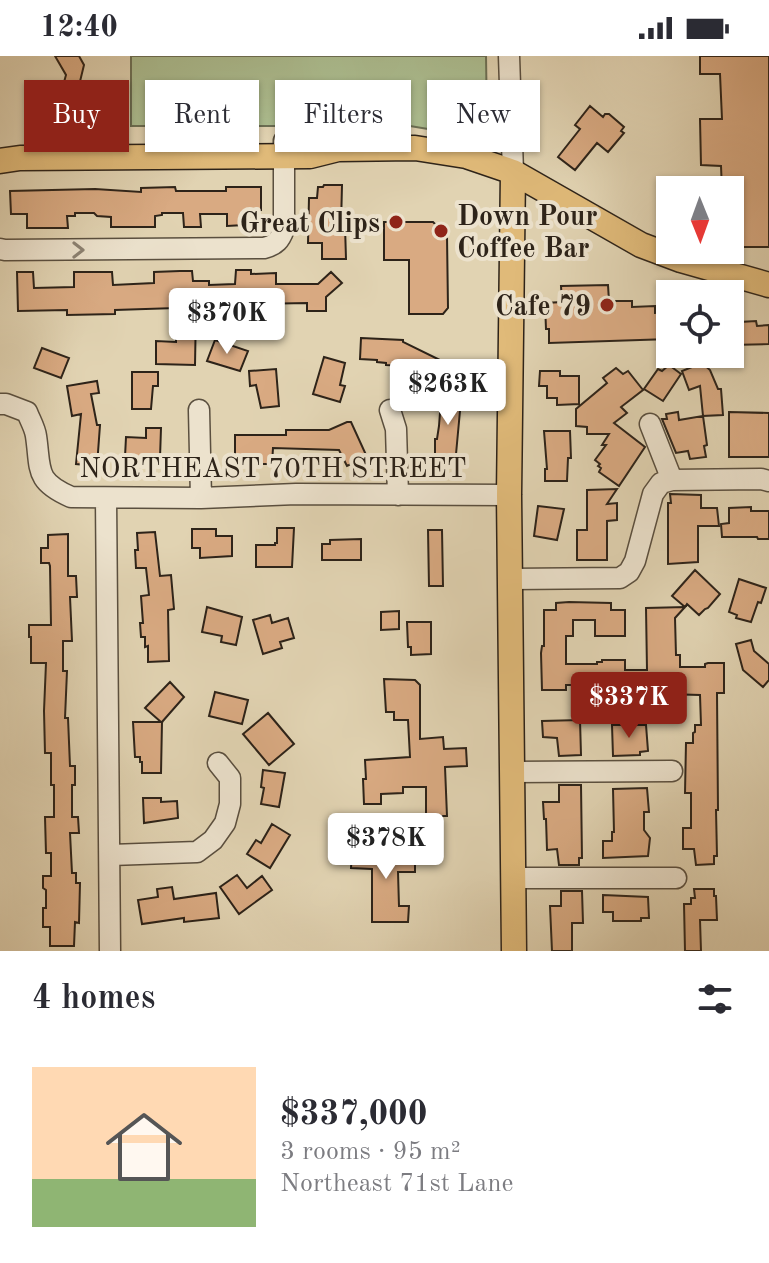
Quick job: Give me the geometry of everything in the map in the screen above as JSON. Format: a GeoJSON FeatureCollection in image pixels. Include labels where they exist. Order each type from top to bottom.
{"type":"FeatureCollection","features":[{"type":"Feature","properties":{"kind":"main road"},"geometry":{"type":"LineString","coordinates":[[0,148],[24,145],[275,149]]}},
{"type":"Feature","properties":{"kind":"main road"},"geometry":{"type":"LineString","coordinates":[[411,148],[466,156],[513,172],[641,245],[769,285]]}},
{"type":"Feature","properties":{"kind":"main road"},"geometry":{"type":"LineString","coordinates":[[0,161],[275,149]]}},
{"type":"Feature","properties":{"kind":"main road"},"geometry":{"type":"LineString","coordinates":[[513,172],[509,495],[514,951]]}},
{"type":"Feature","properties":{"kind":"main road"},"geometry":{"type":"LineString","coordinates":[[512,218],[534,204],[567,202]]}},
{"type":"Feature","properties":{"kind":"street"},"geometry":{"type":"LineString","coordinates":[[509,56],[513,172]]}},
{"type":"Feature","properties":{"kind":"street"},"geometry":{"type":"LineString","coordinates":[[0,249],[249,249],[273,246],[284,229],[284,152]]}},
{"type":"Feature","properties":{"kind":"street","name":"NORTHEAST 70TH STREET"},"geometry":{"type":"LineString","coordinates":[[0,404],[27,412],[36,433],[38,464],[44,479],[71,497],[509,495]]}},
{"type":"Feature","properties":{"kind":"street"},"geometry":{"type":"LineString","coordinates":[[199,410],[201,498]]}},
{"type":"Feature","properties":{"kind":"street"},"geometry":{"type":"LineString","coordinates":[[390,410],[396,429],[398,495]]}},
{"type":"Feature","properties":{"kind":"street"},"geometry":{"type":"LineString","coordinates":[[650,424],[672,480]]}},
{"type":"Feature","properties":{"kind":"street"},"geometry":{"type":"LineString","coordinates":[[511,579],[620,578],[629,572],[635,561],[653,494],[661,483],[672,480],[769,481]]}},
{"type":"Feature","properties":{"kind":"street"},"geometry":{"type":"LineString","coordinates":[[106,498],[110,951]]}},
{"type":"Feature","properties":{"kind":"street"},"geometry":{"type":"LineString","coordinates":[[111,855],[197,852],[213,840],[225,823],[230,804],[230,778],[218,763]]}},
{"type":"Feature","properties":{"kind":"street"},"geometry":{"type":"LineString","coordinates":[[512,772],[672,771]]}},
{"type":"Feature","properties":{"kind":"street"},"geometry":{"type":"LineString","coordinates":[[513,878],[676,878]]}},
{"type":"Feature","properties":{"kind":"green space"},"geometry":{"type":"Polygon","coordinates":[[[131,56],[486,56],[486,80],[427,80],[427,129],[411,126],[411,80],[275,80],[275,126],[259,126],[259,80],[145,80],[145,126],[131,126],[131,56]]]}},
{"type":"Feature","properties":{"kind":"building"},"geometry":{"type":"Polygon","coordinates":[[[55,56],[79,56],[84,65],[80,80],[65,80],[66,75],[55,56]]]}},
{"type":"Feature","properties":{"kind":"building"},"geometry":{"type":"Polygon","coordinates":[[[700,56],[769,56],[769,247],[744,247],[744,176],[721,176],[721,166],[701,165],[700,119],[722,119],[720,74],[700,74],[700,56]]]}},
{"type":"Feature","properties":{"kind":"building"},"geometry":{"type":"Polygon","coordinates":[[[590,106],[603,117],[609,114],[624,127],[621,131],[624,133],[608,152],[597,143],[575,170],[558,157],[580,129],[575,125],[590,106]]]}},
{"type":"Feature","properties":{"kind":"building"},"geometry":{"type":"Polygon","coordinates":[[[342,185],[341,226],[345,226],[346,259],[322,259],[322,243],[308,243],[309,198],[317,198],[318,187],[342,185]]]}},
{"type":"Feature","properties":{"kind":"building"},"geometry":{"type":"Polygon","coordinates":[[[175,187],[176,191],[226,191],[226,187],[261,187],[261,210],[244,211],[244,225],[227,226],[227,214],[200,214],[201,227],[184,227],[183,213],[155,216],[155,227],[111,227],[111,217],[75,213],[75,216],[67,216],[68,228],[27,228],[27,214],[11,214],[10,191],[95,189],[141,192],[141,188],[175,187]]]}},
{"type":"Feature","properties":{"kind":"building"},"geometry":{"type":"Polygon","coordinates":[[[384,222],[433,222],[447,236],[448,308],[443,314],[409,314],[409,260],[384,260],[384,222]]]}},
{"type":"Feature","properties":{"kind":"building"},"geometry":{"type":"Polygon","coordinates":[[[236,270],[251,270],[251,274],[276,273],[276,284],[318,284],[331,272],[342,283],[326,297],[326,311],[307,311],[307,303],[251,304],[251,308],[234,310],[196,310],[195,365],[156,364],[156,341],[176,342],[176,308],[67,315],[67,310],[18,311],[17,272],[33,272],[34,288],[74,287],[74,272],[112,272],[113,285],[154,283],[154,272],[180,271],[192,271],[193,281],[209,281],[209,285],[235,284],[236,270]]]}},
{"type":"Feature","properties":{"kind":"building"},"geometry":{"type":"Polygon","coordinates":[[[608,285],[609,301],[632,301],[632,307],[655,306],[656,339],[549,343],[545,303],[562,302],[561,286],[608,285]]]}},
{"type":"Feature","properties":{"kind":"building"},"geometry":{"type":"Polygon","coordinates":[[[756,321],[757,326],[769,325],[769,344],[744,345],[744,322],[756,321]]]}},
{"type":"Feature","properties":{"kind":"building"},"geometry":{"type":"Polygon","coordinates":[[[361,338],[403,340],[444,362],[436,379],[408,366],[360,359],[361,338]]]}},
{"type":"Feature","properties":{"kind":"building"},"geometry":{"type":"Polygon","coordinates":[[[215,340],[248,351],[240,371],[207,361],[215,340]]]}},
{"type":"Feature","properties":{"kind":"building"},"geometry":{"type":"Polygon","coordinates":[[[42,348],[69,358],[61,378],[34,368],[42,348]]]}},
{"type":"Feature","properties":{"kind":"building"},"geometry":{"type":"Polygon","coordinates":[[[324,357],[345,363],[340,385],[345,386],[340,402],[313,394],[324,357]]]}},
{"type":"Feature","properties":{"kind":"building"},"geometry":{"type":"Polygon","coordinates":[[[616,368],[623,374],[628,371],[643,390],[621,407],[627,413],[614,423],[645,447],[619,486],[599,472],[600,464],[595,460],[606,445],[602,445],[609,434],[587,434],[587,427],[576,426],[576,409],[607,383],[603,378],[616,368]]]}},
{"type":"Feature","properties":{"kind":"building"},"geometry":{"type":"Polygon","coordinates":[[[673,368],[681,374],[663,401],[644,389],[658,369],[673,368]]]}},
{"type":"Feature","properties":{"kind":"building"},"geometry":{"type":"Polygon","coordinates":[[[690,368],[710,370],[718,389],[721,389],[723,415],[703,416],[700,386],[689,390],[682,371],[690,368]]]}},
{"type":"Feature","properties":{"kind":"building"},"geometry":{"type":"Polygon","coordinates":[[[276,369],[279,406],[261,408],[256,385],[250,386],[249,371],[276,369]]]}},
{"type":"Feature","properties":{"kind":"building"},"geometry":{"type":"Polygon","coordinates":[[[540,371],[560,371],[560,376],[579,376],[579,404],[557,405],[557,398],[547,398],[547,386],[539,386],[540,371]]]}},
{"type":"Feature","properties":{"kind":"building"},"geometry":{"type":"Polygon","coordinates":[[[132,372],[158,372],[158,386],[153,386],[151,409],[132,409],[132,372]]]}},
{"type":"Feature","properties":{"kind":"building"},"geometry":{"type":"Polygon","coordinates":[[[97,381],[99,393],[91,394],[97,425],[100,425],[97,466],[76,464],[81,414],[72,416],[67,386],[97,381]]]}},
{"type":"Feature","properties":{"kind":"building"},"geometry":{"type":"Polygon","coordinates":[[[442,387],[462,389],[455,465],[435,464],[442,387]]]}},
{"type":"Feature","properties":{"kind":"building"},"geometry":{"type":"Polygon","coordinates":[[[678,412],[679,420],[703,416],[706,457],[690,459],[688,451],[676,453],[662,419],[667,419],[666,414],[678,412]]]}},
{"type":"Feature","properties":{"kind":"building"},"geometry":{"type":"Polygon","coordinates":[[[729,412],[769,413],[769,457],[729,457],[729,412]]]}},
{"type":"Feature","properties":{"kind":"building"},"geometry":{"type":"Polygon","coordinates":[[[351,422],[367,457],[347,466],[339,450],[273,448],[272,464],[258,464],[258,457],[235,457],[235,435],[286,435],[286,430],[329,430],[351,422]]]}},
{"type":"Feature","properties":{"kind":"building"},"geometry":{"type":"Polygon","coordinates":[[[146,428],[161,428],[160,458],[125,457],[126,437],[146,438],[146,428]]]}},
{"type":"Feature","properties":{"kind":"building"},"geometry":{"type":"Polygon","coordinates":[[[544,431],[570,431],[571,458],[568,458],[567,481],[545,481],[544,431]]]}},
{"type":"Feature","properties":{"kind":"building"},"geometry":{"type":"Polygon","coordinates":[[[617,489],[607,504],[617,503],[617,520],[607,521],[607,560],[577,560],[577,530],[587,530],[587,490],[617,489]]]}},
{"type":"Feature","properties":{"kind":"building"},"geometry":{"type":"Polygon","coordinates":[[[670,494],[701,495],[701,508],[717,508],[719,526],[698,526],[698,562],[668,564],[670,494]]]}},
{"type":"Feature","properties":{"kind":"building"},"geometry":{"type":"Polygon","coordinates":[[[538,506],[564,509],[557,540],[534,536],[538,506]]]}},
{"type":"Feature","properties":{"kind":"building"},"geometry":{"type":"Polygon","coordinates":[[[751,507],[751,511],[769,511],[769,539],[722,537],[721,524],[729,523],[729,508],[751,507]]]}},
{"type":"Feature","properties":{"kind":"building"},"geometry":{"type":"Polygon","coordinates":[[[277,528],[294,528],[292,567],[256,567],[256,545],[275,545],[277,528]]]}},
{"type":"Feature","properties":{"kind":"building"},"geometry":{"type":"Polygon","coordinates":[[[192,529],[216,529],[216,536],[232,536],[232,556],[200,558],[200,548],[192,548],[192,529]]]}},
{"type":"Feature","properties":{"kind":"building"},"geometry":{"type":"Polygon","coordinates":[[[428,530],[442,530],[443,586],[429,586],[428,530]]]}},
{"type":"Feature","properties":{"kind":"building"},"geometry":{"type":"Polygon","coordinates":[[[155,532],[160,576],[171,575],[174,609],[168,610],[169,661],[148,662],[148,646],[145,647],[145,637],[141,637],[140,623],[143,623],[141,596],[149,595],[146,568],[136,568],[135,550],[138,550],[137,533],[155,532]]]}},
{"type":"Feature","properties":{"kind":"building"},"geometry":{"type":"Polygon","coordinates":[[[68,534],[68,576],[76,576],[77,597],[70,597],[72,641],[63,641],[63,671],[67,671],[65,718],[68,718],[70,766],[75,766],[72,817],[78,817],[79,833],[70,833],[72,873],[76,873],[76,883],[80,883],[79,923],[75,922],[74,946],[50,946],[50,927],[43,927],[46,890],[43,888],[43,876],[51,876],[51,853],[46,853],[45,817],[54,817],[54,785],[51,785],[51,753],[45,753],[46,663],[31,663],[29,625],[51,625],[50,566],[49,563],[41,563],[41,548],[48,548],[48,535],[68,534]]]}},
{"type":"Feature","properties":{"kind":"building"},"geometry":{"type":"Polygon","coordinates":[[[361,539],[361,560],[322,560],[322,544],[330,544],[330,540],[361,539]]]}},
{"type":"Feature","properties":{"kind":"building"},"geometry":{"type":"Polygon","coordinates":[[[695,570],[720,594],[699,615],[672,596],[695,570]]]}},
{"type":"Feature","properties":{"kind":"building"},"geometry":{"type":"Polygon","coordinates":[[[739,579],[766,588],[751,622],[736,618],[737,615],[729,612],[739,579]]]}},
{"type":"Feature","properties":{"kind":"building"},"geometry":{"type":"Polygon","coordinates":[[[556,603],[611,603],[611,610],[625,610],[625,636],[595,636],[595,620],[573,620],[573,636],[566,636],[566,664],[625,660],[625,670],[647,670],[646,608],[685,607],[675,618],[676,655],[680,655],[680,667],[724,663],[724,693],[717,693],[718,810],[717,856],[714,856],[714,864],[696,865],[694,849],[683,849],[683,828],[691,828],[691,793],[685,793],[686,743],[693,743],[695,725],[701,725],[700,695],[665,694],[662,683],[635,683],[635,692],[600,692],[599,685],[566,685],[566,690],[542,690],[544,610],[556,610],[556,603]]]}},
{"type":"Feature","properties":{"kind":"building"},"geometry":{"type":"Polygon","coordinates":[[[207,607],[242,617],[236,645],[221,642],[222,636],[202,632],[207,607]]]}},
{"type":"Feature","properties":{"kind":"building"},"geometry":{"type":"Polygon","coordinates":[[[399,611],[399,629],[381,630],[381,612],[399,611]]]}},
{"type":"Feature","properties":{"kind":"building"},"geometry":{"type":"Polygon","coordinates":[[[270,615],[272,623],[288,618],[294,638],[280,642],[282,648],[263,654],[253,620],[270,615]]]}},
{"type":"Feature","properties":{"kind":"building"},"geometry":{"type":"Polygon","coordinates":[[[407,622],[431,622],[431,654],[411,655],[407,622]]]}},
{"type":"Feature","properties":{"kind":"building"},"geometry":{"type":"Polygon","coordinates":[[[751,640],[754,651],[769,664],[769,680],[763,687],[743,670],[736,644],[751,640]]]}},
{"type":"Feature","properties":{"kind":"building"},"geometry":{"type":"Polygon","coordinates":[[[384,679],[415,680],[420,685],[420,739],[443,737],[444,749],[466,748],[467,766],[445,767],[447,816],[426,816],[426,787],[403,787],[403,793],[381,794],[381,804],[364,804],[365,760],[410,757],[408,720],[394,720],[394,712],[386,712],[384,679]]]}},
{"type":"Feature","properties":{"kind":"building"},"geometry":{"type":"Polygon","coordinates":[[[170,682],[184,697],[162,722],[161,773],[142,773],[140,757],[135,757],[133,722],[161,722],[145,708],[170,682]]]}},
{"type":"Feature","properties":{"kind":"building"},"geometry":{"type":"Polygon","coordinates":[[[215,692],[248,700],[242,724],[209,716],[215,692]]]}},
{"type":"Feature","properties":{"kind":"building"},"geometry":{"type":"Polygon","coordinates":[[[268,713],[294,744],[269,765],[243,734],[268,713]]]}},
{"type":"Feature","properties":{"kind":"building"},"geometry":{"type":"Polygon","coordinates":[[[580,720],[581,755],[559,756],[557,738],[543,737],[542,721],[580,720]]]}},
{"type":"Feature","properties":{"kind":"building"},"geometry":{"type":"Polygon","coordinates":[[[612,725],[646,725],[648,751],[640,752],[640,755],[613,756],[612,725]]]}},
{"type":"Feature","properties":{"kind":"building"},"geometry":{"type":"Polygon","coordinates":[[[263,770],[285,773],[279,807],[261,804],[263,770]]]}},
{"type":"Feature","properties":{"kind":"building"},"geometry":{"type":"Polygon","coordinates":[[[559,785],[581,785],[582,858],[579,858],[579,865],[559,865],[557,849],[547,850],[543,802],[559,802],[559,785]]]}},
{"type":"Feature","properties":{"kind":"building"},"geometry":{"type":"Polygon","coordinates":[[[647,788],[649,812],[644,812],[644,830],[650,838],[648,856],[603,858],[603,841],[612,841],[614,832],[613,789],[647,788]]]}},
{"type":"Feature","properties":{"kind":"building"},"geometry":{"type":"Polygon","coordinates":[[[143,798],[161,798],[161,802],[177,801],[178,818],[144,823],[143,798]]]}},
{"type":"Feature","properties":{"kind":"building"},"geometry":{"type":"Polygon","coordinates":[[[272,824],[290,835],[270,868],[247,854],[256,840],[261,843],[272,824]]]}},
{"type":"Feature","properties":{"kind":"building"},"geometry":{"type":"Polygon","coordinates":[[[376,849],[415,851],[415,872],[398,872],[399,906],[409,906],[408,922],[372,922],[372,869],[351,868],[352,852],[366,853],[376,849]]]}},
{"type":"Feature","properties":{"kind":"building"},"geometry":{"type":"Polygon","coordinates":[[[237,875],[247,888],[262,876],[272,890],[239,914],[220,887],[237,875]]]}},
{"type":"Feature","properties":{"kind":"building"},"geometry":{"type":"Polygon","coordinates":[[[172,887],[174,899],[216,893],[219,918],[184,922],[184,918],[142,924],[138,900],[158,897],[157,889],[172,887]]]}},
{"type":"Feature","properties":{"kind":"building"},"geometry":{"type":"Polygon","coordinates":[[[694,889],[714,889],[717,920],[700,920],[701,951],[685,951],[684,904],[691,904],[691,898],[695,898],[694,889]]]}},
{"type":"Feature","properties":{"kind":"building"},"geometry":{"type":"Polygon","coordinates":[[[561,891],[582,891],[583,923],[572,923],[572,951],[552,951],[550,906],[561,906],[561,891]]]}},
{"type":"Feature","properties":{"kind":"building"},"geometry":{"type":"Polygon","coordinates":[[[603,895],[648,897],[649,918],[613,921],[613,912],[603,912],[603,895]]]}},
{"type":"Feature","properties":{"kind":"place","name":"Great Clips"},"geometry":{"type":"Point","coordinates":[396,222]}},
{"type":"Feature","properties":{"kind":"place","name":"Down Pour Coffee Bar"},"geometry":{"type":"Point","coordinates":[441,231]}},
{"type":"Feature","properties":{"kind":"place","name":"Cafe 79"},"geometry":{"type":"Point","coordinates":[607,305]}}]}
